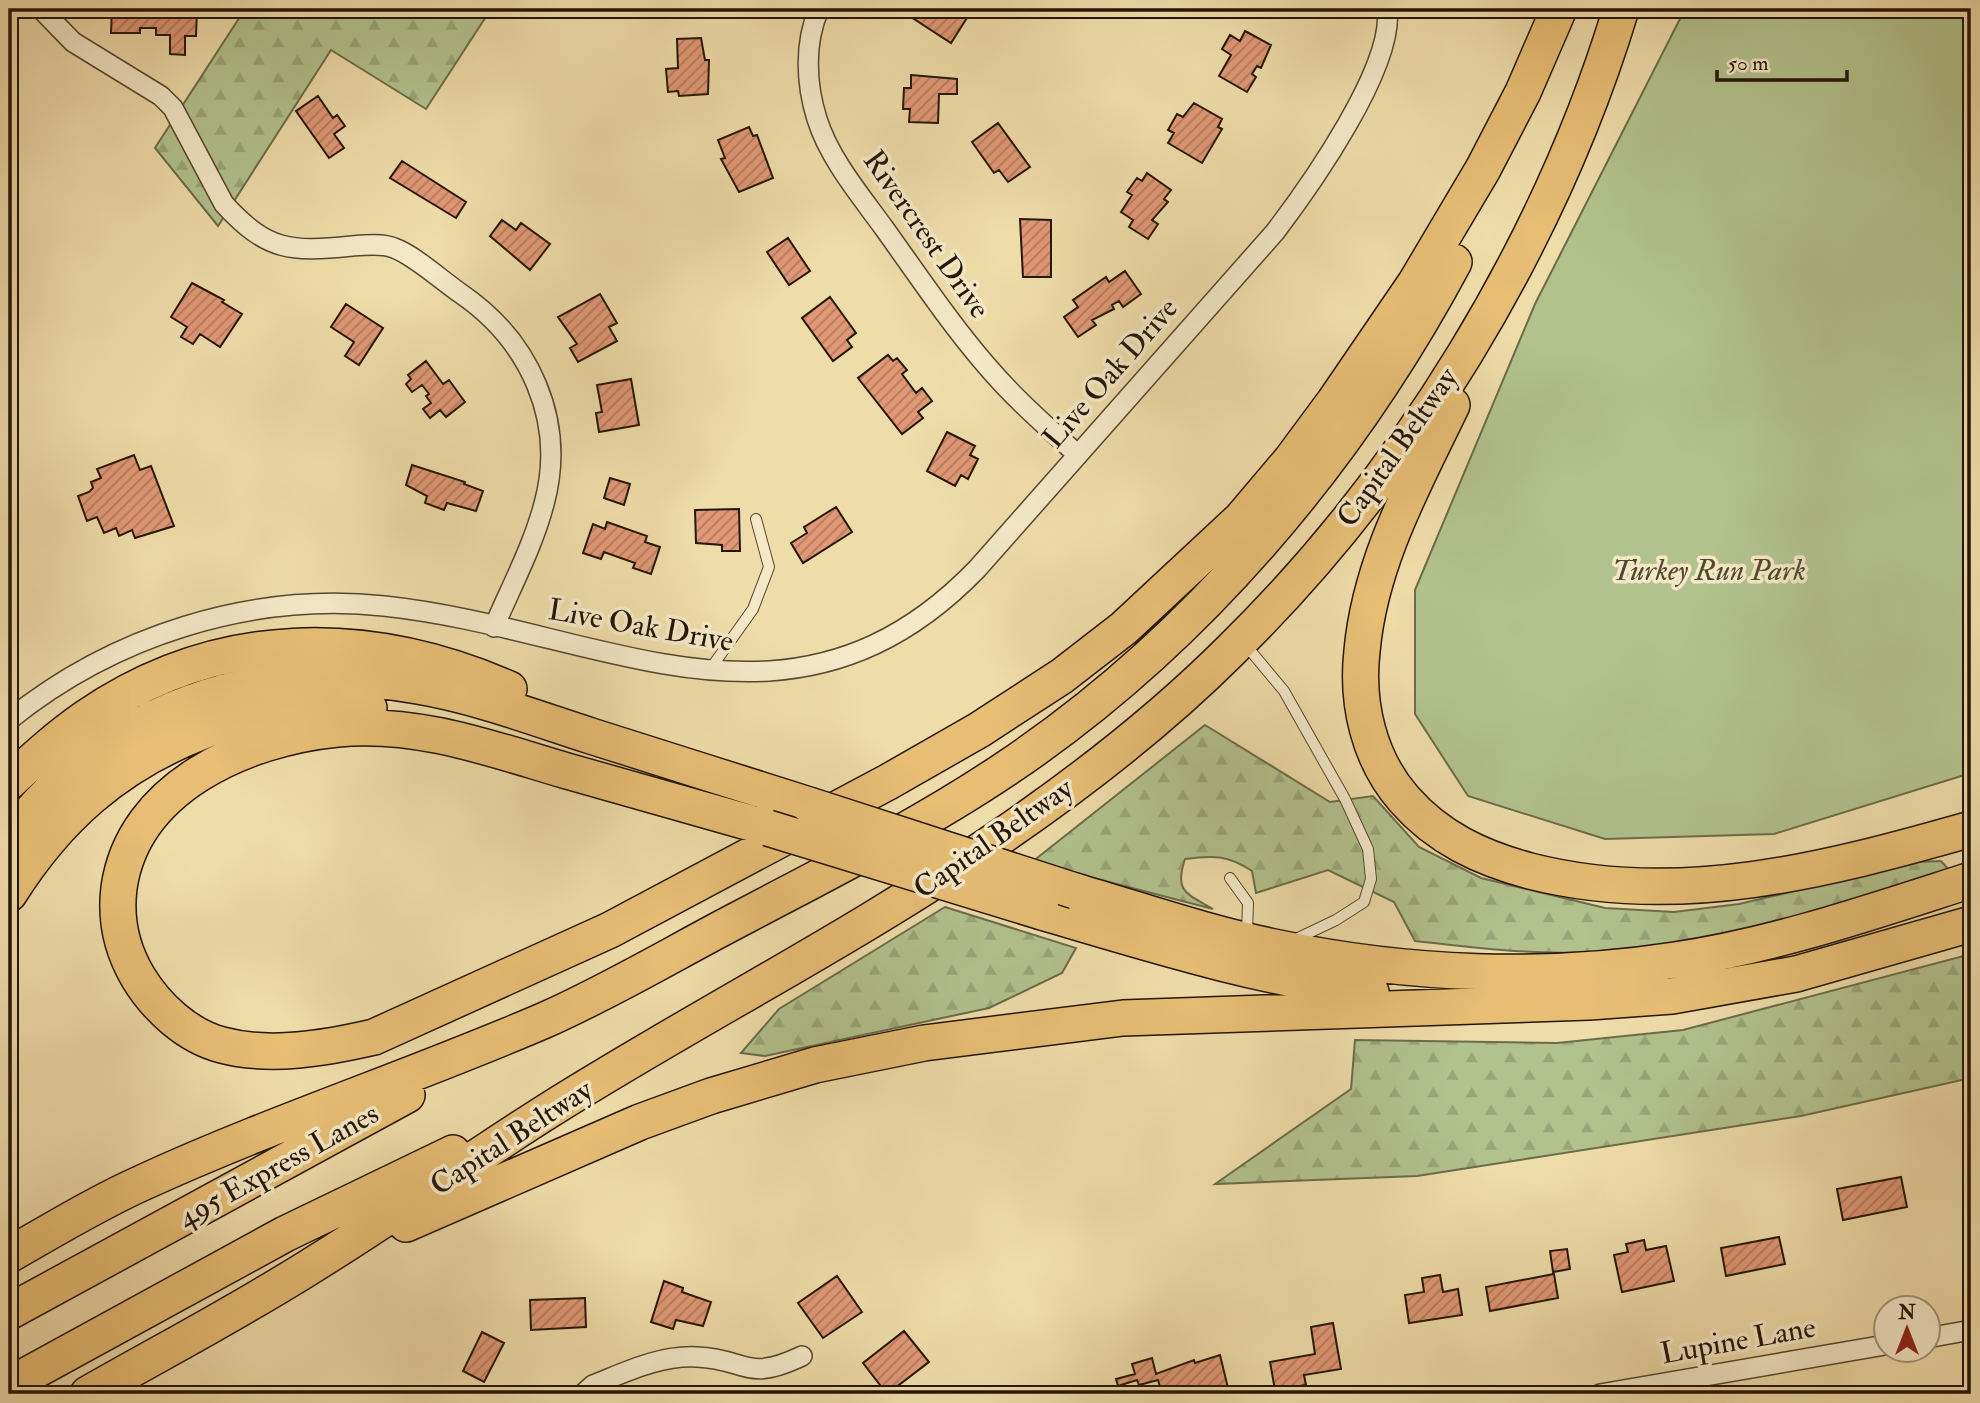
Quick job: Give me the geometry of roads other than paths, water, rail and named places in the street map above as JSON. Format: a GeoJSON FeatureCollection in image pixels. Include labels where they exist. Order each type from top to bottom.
{"type":"FeatureCollection","features":[{"type":"Feature","properties":{"kind":"highway"},"geometry":{"type":"LineString","coordinates":[[768,828],[430,732],[337,729],[284,739],[243,752],[197,776],[160,804],[143,825],[122,869],[118,898],[119,929],[128,961],[150,996],[182,1026],[221,1045],[276,1051],[332,1046],[363,1039],[610,930],[979,730],[1062,676],[1124,628],[1241,519],[1291,460],[1416,282],[1523,92],[1561,9]]}},
{"type":"Feature","properties":{"kind":"highway","name":"Capital Beltway"},"geometry":{"type":"LineString","coordinates":[[9,1255],[141,1183],[548,1019],[815,879],[1004,770],[1082,713],[1147,659],[1203,605],[1264,539],[1357,418],[1434,299],[1505,164],[1535,97],[1561,9]]}},
{"type":"Feature","properties":{"kind":"highway","name":"Capital Beltway"},"geometry":{"type":"LineString","coordinates":[[88,1394],[316,1264],[552,1108],[829,946],[1002,836],[1168,708],[1241,640],[1299,579],[1394,460],[1482,324],[1547,202],[1583,121],[1621,9]]}},
{"type":"Feature","properties":{"kind":"highway"},"geometry":{"type":"LineString","coordinates":[[1547,202],[1377,569],[1363,639],[1360,685],[1371,741],[1397,791],[1421,819],[1470,851],[1555,877],[1650,888],[1740,882],[1805,872],[1858,862],[1971,829]]}},
{"type":"Feature","properties":{"kind":"highway"},"geometry":{"type":"LineString","coordinates":[[9,782],[53,742],[89,716],[155,679],[245,650],[327,645],[378,648],[429,660],[502,686],[597,727],[809,804]]}},
{"type":"Feature","properties":{"kind":"highway"},"geometry":{"type":"LineString","coordinates":[[9,839],[27,814],[78,764],[133,726],[194,701],[275,681],[351,678],[419,686],[499,706],[1075,891],[1262,944],[1421,968],[1513,973],[1619,967],[1677,960],[1790,935],[1971,880]]}},
{"type":"Feature","properties":{"kind":"highway"},"geometry":{"type":"LineString","coordinates":[[9,894],[35,852],[90,794],[164,746],[244,715],[318,707],[377,708],[436,719],[768,828],[1206,961],[1278,977],[1418,997],[1511,1003]]}},
{"type":"Feature","properties":{"kind":"highway"},"geometry":{"type":"LineString","coordinates":[[316,1264],[639,1122],[711,1096],[815,1065],[923,1043],[1123,1018],[1629,1000],[1725,988],[1860,957],[1971,924]]}},
{"type":"Feature","properties":{"kind":"highway","name":"495 Express Lanes"},"geometry":{"type":"LineString","coordinates":[[9,1312],[548,1019]]}},
{"type":"Feature","properties":{"kind":"highway"},"geometry":{"type":"LineString","coordinates":[[9,1385],[285,1234],[552,1108]]}},
{"type":"Feature","properties":{"kind":"street"},"geometry":{"type":"LineString","coordinates":[[41,9],[73,42],[162,96],[173,108],[224,204],[246,224],[278,246],[293,250],[364,245],[394,247],[486,311],[515,344],[527,363],[546,411],[550,438],[550,470],[540,516],[494,627]]}},
{"type":"Feature","properties":{"kind":"street","name":"Rivercrest Drive"},"geometry":{"type":"LineString","coordinates":[[819,9],[809,50],[809,84],[817,120],[831,149],[860,196],[957,330],[1025,407],[1078,455]]}},
{"type":"Feature","properties":{"kind":"street","name":"Live Oak Drive"},"geometry":{"type":"LineString","coordinates":[[9,720],[50,690],[96,663],[159,634],[222,617],[298,606],[356,605],[429,613],[708,671],[793,671],[853,655],[901,631],[963,584],[1296,205],[1374,73],[1388,35],[1387,9]]}},
{"type":"Feature","properties":{"kind":"street"},"geometry":{"type":"LineString","coordinates":[[1941,1335],[1971,1330]]}},
{"type":"Feature","properties":{"kind":"street","name":"Lupine Lane"},"geometry":{"type":"LineString","coordinates":[[1600,1394],[1871,1347]]}},
{"type":"Feature","properties":{"kind":"street"},"geometry":{"type":"LineString","coordinates":[[583,1394],[593,1385],[671,1357],[700,1357],[753,1371],[775,1369],[802,1356]]}},
{"type":"Feature","properties":{"kind":"lane"},"geometry":{"type":"LineString","coordinates":[[708,671],[753,609],[769,567],[756,519]]}},
{"type":"Feature","properties":{"kind":"lane"},"geometry":{"type":"LineString","coordinates":[[1230,878],[1248,903],[1262,944],[1336,920],[1364,902],[1370,890],[1371,866],[1363,833],[1284,691],[1241,640]]}},
{"type":"Feature","properties":{"kind":"park label","name":"Turkey Run Park"},"geometry":{"type":"Point","coordinates":[1709,570]}}]}
